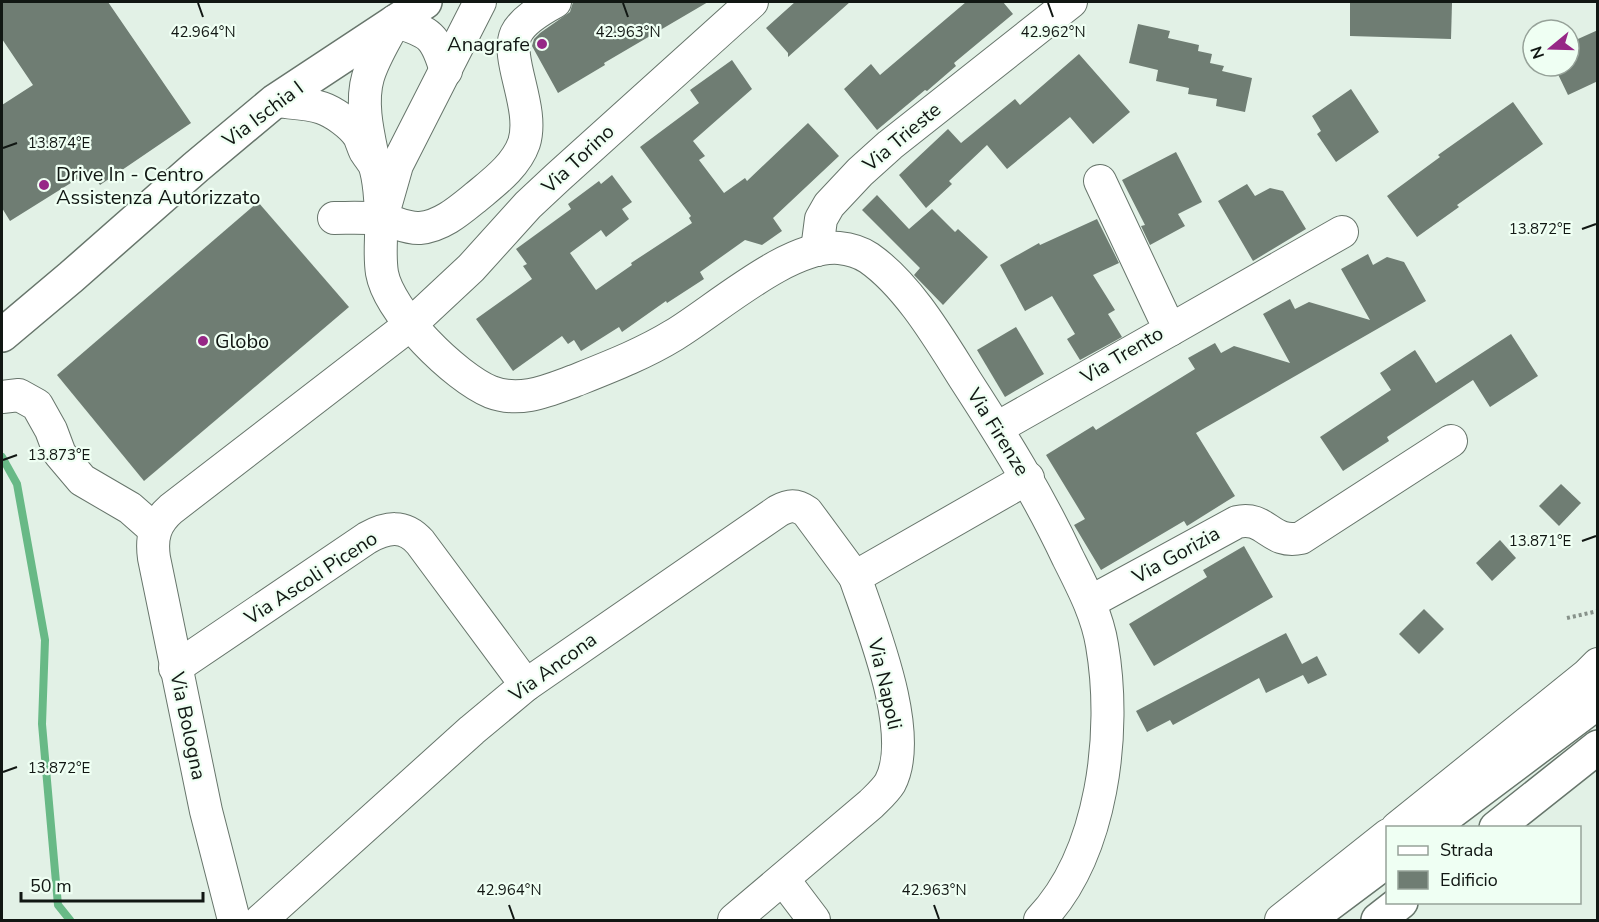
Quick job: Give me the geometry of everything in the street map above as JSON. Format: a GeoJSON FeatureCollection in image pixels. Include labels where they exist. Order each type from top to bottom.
{"type":"FeatureCollection","features":[{"type":"Feature","properties":{"kind":"main road","name":"Via Ischia I"},"geometry":{"type":"LineString","coordinates":[[2,335],[275,101],[425,2]]}},
{"type":"Feature","properties":{"kind":"main road"},"geometry":{"type":"LineString","coordinates":[[1433,826],[1598,702]]}},
{"type":"Feature","properties":{"kind":"main road"},"geometry":{"type":"LineString","coordinates":[[1499,826],[1598,747]]}},
{"type":"Feature","properties":{"kind":"main road"},"geometry":{"type":"LineString","coordinates":[[1308,921],[1386,862]]}},
{"type":"Feature","properties":{"kind":"main road"},"geometry":{"type":"LineString","coordinates":[[1378,921],[1400,904]]}},
{"type":"Feature","properties":{"kind":"street"},"geometry":{"type":"LineString","coordinates":[[381,219],[397,165],[480,2]]}},
{"type":"Feature","properties":{"kind":"street"},"geometry":{"type":"LineString","coordinates":[[334,218],[381,219],[408,228],[434,225],[459,211],[509,168],[523,144],[527,122],[515,55],[515,36],[529,19],[555,2]]}},
{"type":"Feature","properties":{"kind":"street","name":"Via Torino"},"geometry":{"type":"LineString","coordinates":[[411,324],[465,274],[528,205],[752,2]]}},
{"type":"Feature","properties":{"kind":"street","name":"Via Trieste"},"geometry":{"type":"LineString","coordinates":[[817,250],[821,219],[829,205],[845,187],[890,145],[1071,2]]}},
{"type":"Feature","properties":{"kind":"street"},"geometry":{"type":"LineString","coordinates":[[381,219],[374,165],[367,134],[367,78],[395,21],[426,32],[440,52],[446,70]]}},
{"type":"Feature","properties":{"kind":"street"},"geometry":{"type":"LineString","coordinates":[[275,101],[322,108],[337,117],[350,126],[360,138],[374,165]]}},
{"type":"Feature","properties":{"kind":"street","name":"Via Trento"},"geometry":{"type":"LineString","coordinates":[[997,428],[1170,330],[1100,180]]}},
{"type":"Feature","properties":{"kind":"street","name":"Via Firenze"},"geometry":{"type":"LineString","coordinates":[[381,219],[379,250],[383,278],[391,298],[411,324],[450,365],[475,383],[507,397],[529,396],[555,388],[640,353],[673,336],[778,266],[817,250],[836,248],[855,251],[869,258],[884,271],[919,312],[1028,478],[1090,602],[1100,637],[1107,713],[1104,767],[1095,812],[1075,868],[1064,891],[1040,921]]}},
{"type":"Feature","properties":{"kind":"street"},"geometry":{"type":"LineString","coordinates":[[1170,330],[1342,232]]}},
{"type":"Feature","properties":{"kind":"street"},"geometry":{"type":"LineString","coordinates":[[2,398],[19,395],[37,405],[51,430],[60,454],[82,480],[130,508],[155,530],[171,509],[411,324]]}},
{"type":"Feature","properties":{"kind":"street","name":"Via Gorizia"},"geometry":{"type":"LineString","coordinates":[[1090,602],[1237,522],[1252,521],[1287,540],[1301,538],[1451,441]]}},
{"type":"Feature","properties":{"kind":"street"},"geometry":{"type":"LineString","coordinates":[[855,577],[1028,478]]}},
{"type":"Feature","properties":{"kind":"street","name":"Via Ancona"},"geometry":{"type":"LineString","coordinates":[[261,921],[472,730],[526,685],[778,510],[797,506],[807,512],[855,577]]}},
{"type":"Feature","properties":{"kind":"street","name":"Via Ascoli Piceno"},"geometry":{"type":"LineString","coordinates":[[175,668],[367,538],[382,531],[397,528],[410,532],[420,542],[526,685]]}},
{"type":"Feature","properties":{"kind":"street","name":"Via Bologna"},"geometry":{"type":"LineString","coordinates":[[155,530],[152,548],[175,668],[206,811],[234,921]]}},
{"type":"Feature","properties":{"kind":"street","name":"Via Napoli"},"geometry":{"type":"LineString","coordinates":[[734,921],[871,804],[884,791],[894,772],[897,745],[896,713],[875,635],[855,577]]}},
{"type":"Feature","properties":{"kind":"street"},"geometry":{"type":"LineString","coordinates":[[1399,826],[1598,664]]}},
{"type":"Feature","properties":{"kind":"street"},"geometry":{"type":"LineString","coordinates":[[1281,921],[1386,837]]}},
{"type":"Feature","properties":{"kind":"street"},"geometry":{"type":"LineString","coordinates":[[783,879],[814,921]]}},
{"type":"Feature","properties":{"kind":"path"},"geometry":{"type":"LineString","coordinates":[[1567,618],[1598,611]]}},
{"type":"Feature","properties":{"kind":"building"},"geometry":{"type":"Polygon","coordinates":[[[2,2],[108,2],[191,123],[100,185],[90,171],[10,221],[2,208],[2,105],[33,85],[2,39],[2,2]]]}},
{"type":"Feature","properties":{"kind":"building"},"geometry":{"type":"Polygon","coordinates":[[[573,2],[708,2],[558,93],[532,46],[534,39],[540,33],[570,12],[573,2]]]}},
{"type":"Feature","properties":{"kind":"building"},"geometry":{"type":"Polygon","coordinates":[[[795,2],[850,2],[788,57],[788,53],[766,28],[795,2]]]}},
{"type":"Feature","properties":{"kind":"building"},"geometry":{"type":"Polygon","coordinates":[[[966,2],[1003,2],[1013,14],[954,63],[956,66],[927,91],[925,90],[877,130],[844,89],[871,64],[880,75],[966,2]]]}},
{"type":"Feature","properties":{"kind":"building"},"geometry":{"type":"Polygon","coordinates":[[[1350,2],[1452,3],[1451,39],[1350,36],[1350,2]]]}},
{"type":"Feature","properties":{"kind":"building"},"geometry":{"type":"Polygon","coordinates":[[[1138,24],[1170,31],[1168,38],[1199,45],[1198,51],[1212,54],[1210,63],[1224,66],[1222,71],[1252,78],[1245,112],[1216,106],[1217,99],[1188,94],[1189,88],[1156,81],[1158,70],[1129,63],[1138,24]]]}},
{"type":"Feature","properties":{"kind":"building"},"geometry":{"type":"Polygon","coordinates":[[[1598,30],[1598,81],[1568,95],[1560,78],[1581,78],[1581,38],[1598,30]]]}},
{"type":"Feature","properties":{"kind":"building"},"geometry":{"type":"Polygon","coordinates":[[[1079,54],[1130,112],[1093,144],[1070,117],[1007,169],[987,145],[949,181],[952,184],[926,208],[899,175],[948,129],[961,143],[1015,99],[1020,105],[1079,54]]]}},
{"type":"Feature","properties":{"kind":"building"},"geometry":{"type":"Polygon","coordinates":[[[732,60],[752,89],[693,141],[705,156],[699,160],[724,193],[745,178],[747,181],[808,123],[839,156],[773,218],[782,231],[762,245],[745,240],[700,272],[704,279],[667,303],[666,301],[622,332],[619,327],[581,351],[574,340],[568,344],[562,336],[513,371],[476,319],[532,279],[523,266],[527,264],[516,249],[571,209],[568,204],[599,181],[601,184],[612,175],[632,202],[622,209],[629,219],[606,237],[601,230],[570,253],[596,290],[632,265],[631,263],[692,223],[689,218],[691,216],[640,147],[699,103],[690,90],[732,60]]]}},
{"type":"Feature","properties":{"kind":"building"},"geometry":{"type":"Polygon","coordinates":[[[1351,89],[1379,132],[1336,162],[1317,134],[1321,131],[1312,116],[1351,89]]]}},
{"type":"Feature","properties":{"kind":"building"},"geometry":{"type":"Polygon","coordinates":[[[1513,102],[1543,144],[1457,205],[1459,207],[1417,237],[1387,196],[1440,157],[1438,155],[1513,102]]]}},
{"type":"Feature","properties":{"kind":"building"},"geometry":{"type":"Polygon","coordinates":[[[1176,152],[1202,202],[1178,214],[1185,226],[1150,245],[1141,226],[1145,225],[1122,180],[1176,152]]]}},
{"type":"Feature","properties":{"kind":"building"},"geometry":{"type":"Polygon","coordinates":[[[1247,184],[1255,196],[1270,188],[1283,191],[1306,229],[1253,261],[1218,201],[1247,184]]]}},
{"type":"Feature","properties":{"kind":"building"},"geometry":{"type":"Polygon","coordinates":[[[877,195],[909,229],[932,209],[955,232],[958,229],[988,257],[943,305],[914,275],[920,268],[862,210],[877,195]]]}},
{"type":"Feature","properties":{"kind":"building","name":"Globo"},"geometry":{"type":"Polygon","coordinates":[[[258,202],[349,307],[144,481],[57,375],[258,202]]]}},
{"type":"Feature","properties":{"kind":"building"},"geometry":{"type":"Polygon","coordinates":[[[1097,219],[1119,263],[1093,275],[1115,310],[1108,314],[1122,337],[1080,360],[1067,339],[1075,334],[1052,296],[1025,311],[1000,265],[1039,243],[1040,245],[1097,219]]]}},
{"type":"Feature","properties":{"kind":"building"},"geometry":{"type":"Polygon","coordinates":[[[1368,254],[1373,265],[1387,257],[1404,262],[1426,301],[1196,433],[1235,496],[1187,526],[1184,521],[1101,570],[1074,525],[1085,519],[1046,455],[1093,426],[1096,430],[1195,369],[1188,358],[1215,343],[1221,353],[1234,346],[1290,363],[1263,314],[1290,299],[1295,309],[1309,302],[1370,320],[1341,269],[1368,254]]]}},
{"type":"Feature","properties":{"kind":"building"},"geometry":{"type":"Polygon","coordinates":[[[1016,327],[1044,374],[1005,397],[977,350],[1016,327]]]}},
{"type":"Feature","properties":{"kind":"building"},"geometry":{"type":"Polygon","coordinates":[[[1511,334],[1538,376],[1490,407],[1473,380],[1387,437],[1389,441],[1343,471],[1320,437],[1391,390],[1380,373],[1415,350],[1436,383],[1511,334]]]}},
{"type":"Feature","properties":{"kind":"building"},"geometry":{"type":"Polygon","coordinates":[[[1561,484],[1581,503],[1559,526],[1539,506],[1561,484]]]}},
{"type":"Feature","properties":{"kind":"building"},"geometry":{"type":"Polygon","coordinates":[[[1500,540],[1516,558],[1492,581],[1476,563],[1500,540]]]}},
{"type":"Feature","properties":{"kind":"building"},"geometry":{"type":"Polygon","coordinates":[[[1244,546],[1273,597],[1154,666],[1129,624],[1207,577],[1203,570],[1244,546]]]}},
{"type":"Feature","properties":{"kind":"building"},"geometry":{"type":"Polygon","coordinates":[[[1424,609],[1444,629],[1419,654],[1399,634],[1424,609]]]}},
{"type":"Feature","properties":{"kind":"building"},"geometry":{"type":"Polygon","coordinates":[[[1286,633],[1302,664],[1317,656],[1327,675],[1308,684],[1303,675],[1266,693],[1259,678],[1173,725],[1170,720],[1147,732],[1136,711],[1286,633]]]}},
{"type":"Feature","properties":{"kind":"waterway"},"geometry":{"type":"LineString","coordinates":[[2,457],[17,484],[45,640],[42,724],[58,905],[70,920]]}},
{"type":"Feature","properties":{"kind":"place","name":"Anagrafe"},"geometry":{"type":"Point","coordinates":[542,44]}},
{"type":"Feature","properties":{"kind":"place","name":"Drive In - Centro Assistenza Autorizzato"},"geometry":{"type":"Point","coordinates":[44,185]}},
{"type":"Feature","properties":{"kind":"place","name":"Globo"},"geometry":{"type":"Point","coordinates":[203,341]}}]}
